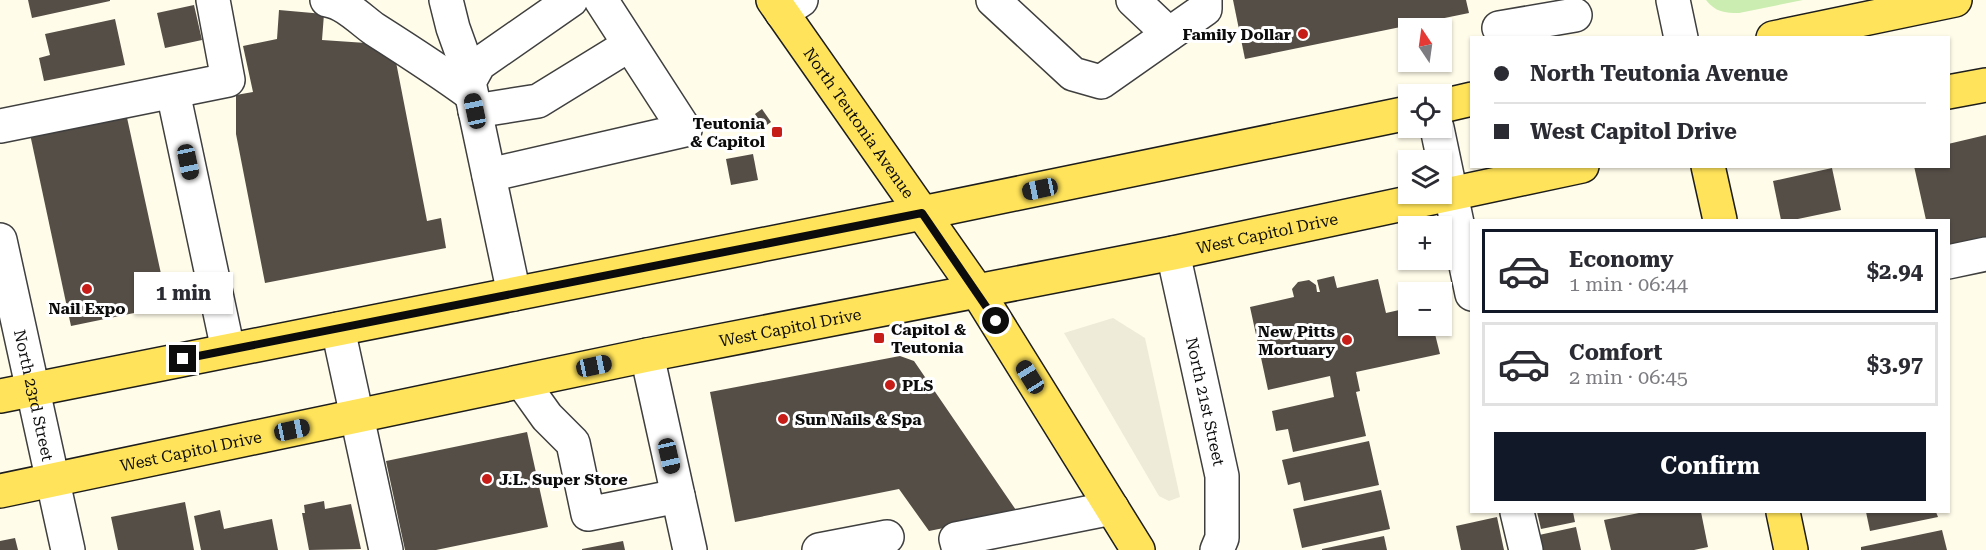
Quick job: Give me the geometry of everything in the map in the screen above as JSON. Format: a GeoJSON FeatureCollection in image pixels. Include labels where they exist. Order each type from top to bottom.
{"type":"FeatureCollection","features":[{"type":"Feature","properties":{"kind":"main road"},"geometry":{"type":"LineString","coordinates":[[1783,36],[1955,0]]}},
{"type":"Feature","properties":{"kind":"main road","name":"North Teutonia Avenue"},"geometry":{"type":"LineString","coordinates":[[785,4],[976,291],[1138,550]]}},
{"type":"Feature","properties":{"kind":"main road"},"geometry":{"type":"LineString","coordinates":[[1950,92],[1986,85]]}},
{"type":"Feature","properties":{"kind":"main road"},"geometry":{"type":"LineString","coordinates":[[1452,104],[1470,99]]}},
{"type":"Feature","properties":{"kind":"main road"},"geometry":{"type":"LineString","coordinates":[[0,396],[922,213],[1398,114]]}},
{"type":"Feature","properties":{"kind":"main road","name":"West Capitol Drive"},"geometry":{"type":"LineString","coordinates":[[1452,194],[1573,168]]}},
{"type":"Feature","properties":{"kind":"main road"},"geometry":{"type":"LineString","coordinates":[[1708,168],[1720,219]]}},
{"type":"Feature","properties":{"kind":"main road","name":"West Capitol Drive"},"geometry":{"type":"LineString","coordinates":[[0,491],[647,355],[1173,253],[1403,204]]}},
{"type":"Feature","properties":{"kind":"main road"},"geometry":{"type":"LineString","coordinates":[[1783,513],[1791,550]]}},
{"type":"Feature","properties":{"kind":"street"},"geometry":{"type":"LineString","coordinates":[[0,126],[228,80],[213,0]]}},
{"type":"Feature","properties":{"kind":"street"},"geometry":{"type":"LineString","coordinates":[[327,0],[338,2],[472,94],[538,101],[629,45]]}},
{"type":"Feature","properties":{"kind":"street"},"geometry":{"type":"LineString","coordinates":[[446,0],[472,94],[514,294]]}},
{"type":"Feature","properties":{"kind":"street"},"geometry":{"type":"LineString","coordinates":[[472,94],[479,64],[571,0]]}},
{"type":"Feature","properties":{"kind":"street"},"geometry":{"type":"LineString","coordinates":[[489,175],[685,130],[601,0]]}},
{"type":"Feature","properties":{"kind":"street"},"geometry":{"type":"LineString","coordinates":[[993,0],[1073,74],[1101,82],[1205,9],[1205,0]]}},
{"type":"Feature","properties":{"kind":"street"},"geometry":{"type":"LineString","coordinates":[[1132,0],[1169,34]]}},
{"type":"Feature","properties":{"kind":"street"},"geometry":{"type":"LineString","coordinates":[[1673,0],[1681,36]]}},
{"type":"Feature","properties":{"kind":"street"},"geometry":{"type":"LineString","coordinates":[[1498,22],[1575,17]]}},
{"type":"Feature","properties":{"kind":"street"},"geometry":{"type":"LineString","coordinates":[[173,92],[228,350]]}},
{"type":"Feature","properties":{"kind":"street"},"geometry":{"type":"LineString","coordinates":[[1452,203],[1470,285]]}},
{"type":"Feature","properties":{"kind":"street","name":"North 23rd Street"},"geometry":{"type":"LineString","coordinates":[[0,240],[68,550]]}},
{"type":"Feature","properties":{"kind":"street","name":"North 21st Street"},"geometry":{"type":"LineString","coordinates":[[1173,253],[1222,476],[1222,538],[1217,550]]}},
{"type":"Feature","properties":{"kind":"street"},"geometry":{"type":"LineString","coordinates":[[1950,262],[1986,254]]}},
{"type":"Feature","properties":{"kind":"street"},"geometry":{"type":"LineString","coordinates":[[338,329],[386,550]]}},
{"type":"Feature","properties":{"kind":"street"},"geometry":{"type":"LineString","coordinates":[[647,355],[690,550]]}},
{"type":"Feature","properties":{"kind":"street"},"geometry":{"type":"LineString","coordinates":[[522,382],[547,417],[573,443],[588,514],[678,496]]}},
{"type":"Feature","properties":{"kind":"street"},"geometry":{"type":"LineString","coordinates":[[959,550],[956,539],[1112,508]]}},
{"type":"Feature","properties":{"kind":"street"},"geometry":{"type":"LineString","coordinates":[[1517,513],[1526,550]]}},
{"type":"Feature","properties":{"kind":"street"},"geometry":{"type":"LineString","coordinates":[[819,550],[887,537]]}},
{"type":"Feature","properties":{"kind":"green space"},"geometry":{"type":"Polygon","coordinates":[[[1706,0],[1803,0],[1729,13],[1713,7],[1706,0]]]}},
{"type":"Feature","properties":{"kind":"shaded area"},"geometry":{"type":"Polygon","coordinates":[[[1113,318],[1145,338],[1180,497],[1169,501],[1159,496],[1064,333],[1113,318]]]}},
{"type":"Feature","properties":{"kind":"building"},"geometry":{"type":"Polygon","coordinates":[[[28,0],[110,0],[110,1],[32,18],[28,0]]]}},
{"type":"Feature","properties":{"kind":"building","name":"Family Dollar"},"geometry":{"type":"Polygon","coordinates":[[[1233,0],[1466,0],[1469,13],[1445,18],[1398,18],[1398,28],[1245,59],[1233,0]]]}},
{"type":"Feature","properties":{"kind":"building"},"geometry":{"type":"Polygon","coordinates":[[[194,5],[202,40],[165,48],[157,13],[194,5]]]}},
{"type":"Feature","properties":{"kind":"building"},"geometry":{"type":"Polygon","coordinates":[[[279,10],[324,14],[322,40],[366,43],[396,62],[427,221],[441,218],[446,248],[265,283],[236,134],[236,95],[253,92],[243,46],[277,39],[279,10]]]}},
{"type":"Feature","properties":{"kind":"building"},"geometry":{"type":"Polygon","coordinates":[[[115,19],[125,65],[44,81],[39,58],[50,55],[45,34],[115,19]]]}},
{"type":"Feature","properties":{"kind":"building"},"geometry":{"type":"Polygon","coordinates":[[[762,109],[771,122],[764,127],[755,114],[762,109]]]}},
{"type":"Feature","properties":{"kind":"building"},"geometry":{"type":"Polygon","coordinates":[[[126,113],[168,306],[71,326],[30,134],[126,113]]]}},
{"type":"Feature","properties":{"kind":"building"},"geometry":{"type":"Polygon","coordinates":[[[1986,135],[1986,248],[1950,256],[1950,219],[1926,219],[1914,168],[1950,168],[1950,144],[1986,135]]]}},
{"type":"Feature","properties":{"kind":"building"},"geometry":{"type":"Polygon","coordinates":[[[753,154],[758,180],[731,185],[726,159],[753,154]]]}},
{"type":"Feature","properties":{"kind":"building"},"geometry":{"type":"Polygon","coordinates":[[[1832,168],[1841,210],[1798,219],[1781,219],[1773,181],[1832,168]]]}},
{"type":"Feature","properties":{"kind":"building","name":"New Pitts Mortuary"},"geometry":{"type":"Polygon","coordinates":[[[1334,276],[1337,288],[1378,279],[1386,313],[1398,310],[1398,336],[1436,336],[1440,354],[1356,372],[1360,391],[1356,392],[1366,436],[1293,452],[1288,429],[1276,431],[1272,411],[1334,397],[1330,376],[1268,390],[1250,307],[1294,297],[1292,289],[1298,282],[1309,280],[1316,285],[1317,292],[1320,292],[1317,280],[1334,276]]]}},
{"type":"Feature","properties":{"kind":"building"},"geometry":{"type":"Polygon","coordinates":[[[900,356],[914,361],[1018,513],[929,531],[899,489],[735,522],[710,392],[900,356]]]}},
{"type":"Feature","properties":{"kind":"building"},"geometry":{"type":"Polygon","coordinates":[[[527,432],[548,527],[436,550],[405,550],[386,461],[527,432]]]}},
{"type":"Feature","properties":{"kind":"building"},"geometry":{"type":"Polygon","coordinates":[[[1369,441],[1379,485],[1304,501],[1300,482],[1288,485],[1282,460],[1369,441]]]}},
{"type":"Feature","properties":{"kind":"building"},"geometry":{"type":"Polygon","coordinates":[[[1381,490],[1390,529],[1302,548],[1293,509],[1381,490]]]}},
{"type":"Feature","properties":{"kind":"building"},"geometry":{"type":"Polygon","coordinates":[[[324,501],[325,509],[351,504],[361,549],[309,550],[302,513],[305,513],[304,505],[324,501]]]}},
{"type":"Feature","properties":{"kind":"building"},"geometry":{"type":"Polygon","coordinates":[[[185,502],[194,550],[118,550],[111,517],[185,502]]]}},
{"type":"Feature","properties":{"kind":"building"},"geometry":{"type":"Polygon","coordinates":[[[220,510],[224,529],[272,519],[278,550],[201,550],[194,516],[220,510]]]}},
{"type":"Feature","properties":{"kind":"building"},"geometry":{"type":"Polygon","coordinates":[[[1537,513],[1573,513],[1575,522],[1541,529],[1537,513]]]}},
{"type":"Feature","properties":{"kind":"building"},"geometry":{"type":"Polygon","coordinates":[[[1639,513],[1701,513],[1708,547],[1694,550],[1611,550],[1604,520],[1639,513]]]}},
{"type":"Feature","properties":{"kind":"building"},"geometry":{"type":"Polygon","coordinates":[[[1866,513],[1936,513],[1938,517],[1870,531],[1866,513]]]}},
{"type":"Feature","properties":{"kind":"building"},"geometry":{"type":"Polygon","coordinates":[[[1497,517],[1504,550],[1461,550],[1456,526],[1497,517]]]}},
{"type":"Feature","properties":{"kind":"building"},"geometry":{"type":"Polygon","coordinates":[[[1576,527],[1581,550],[1542,550],[1539,535],[1576,527]]]}},
{"type":"Feature","properties":{"kind":"building"},"geometry":{"type":"Polygon","coordinates":[[[1942,530],[1947,550],[1861,550],[1861,547],[1942,530]]]}},
{"type":"Feature","properties":{"kind":"building"},"geometry":{"type":"Polygon","coordinates":[[[1384,536],[1387,550],[1322,550],[1322,549],[1384,536]]]}},
{"type":"Feature","properties":{"kind":"building"},"geometry":{"type":"Polygon","coordinates":[[[15,538],[18,550],[0,550],[0,541],[15,538]]]}},
{"type":"Feature","properties":{"kind":"building"},"geometry":{"type":"Polygon","coordinates":[[[623,541],[625,550],[582,550],[582,549],[623,541]]]}},
{"type":"Feature","properties":{"kind":"place","name":"Family Dollar"},"geometry":{"type":"Point","coordinates":[1303,34]}},
{"type":"Feature","properties":{"kind":"place","name":"Teutonia & Capitol"},"geometry":{"type":"Point","coordinates":[777,132]}},
{"type":"Feature","properties":{"kind":"place","name":"Nail Expo"},"geometry":{"type":"Point","coordinates":[87,289]}},
{"type":"Feature","properties":{"kind":"place","name":"Capitol & Teutonia"},"geometry":{"type":"Point","coordinates":[879,338]}},
{"type":"Feature","properties":{"kind":"place","name":"New Pitts Mortuary"},"geometry":{"type":"Point","coordinates":[1347,340]}},
{"type":"Feature","properties":{"kind":"place","name":"PLS"},"geometry":{"type":"Point","coordinates":[890,385]}},
{"type":"Feature","properties":{"kind":"place","name":"Sun Nails & Spa"},"geometry":{"type":"Point","coordinates":[783,419]}},
{"type":"Feature","properties":{"kind":"place","name":"J.L. Super Store"},"geometry":{"type":"Point","coordinates":[487,479]}},
{"type":"Feature","properties":{"kind":"route"},"geometry":{"type":"LineString","coordinates":[[183,359],[922,213],[996,321]]}}]}
